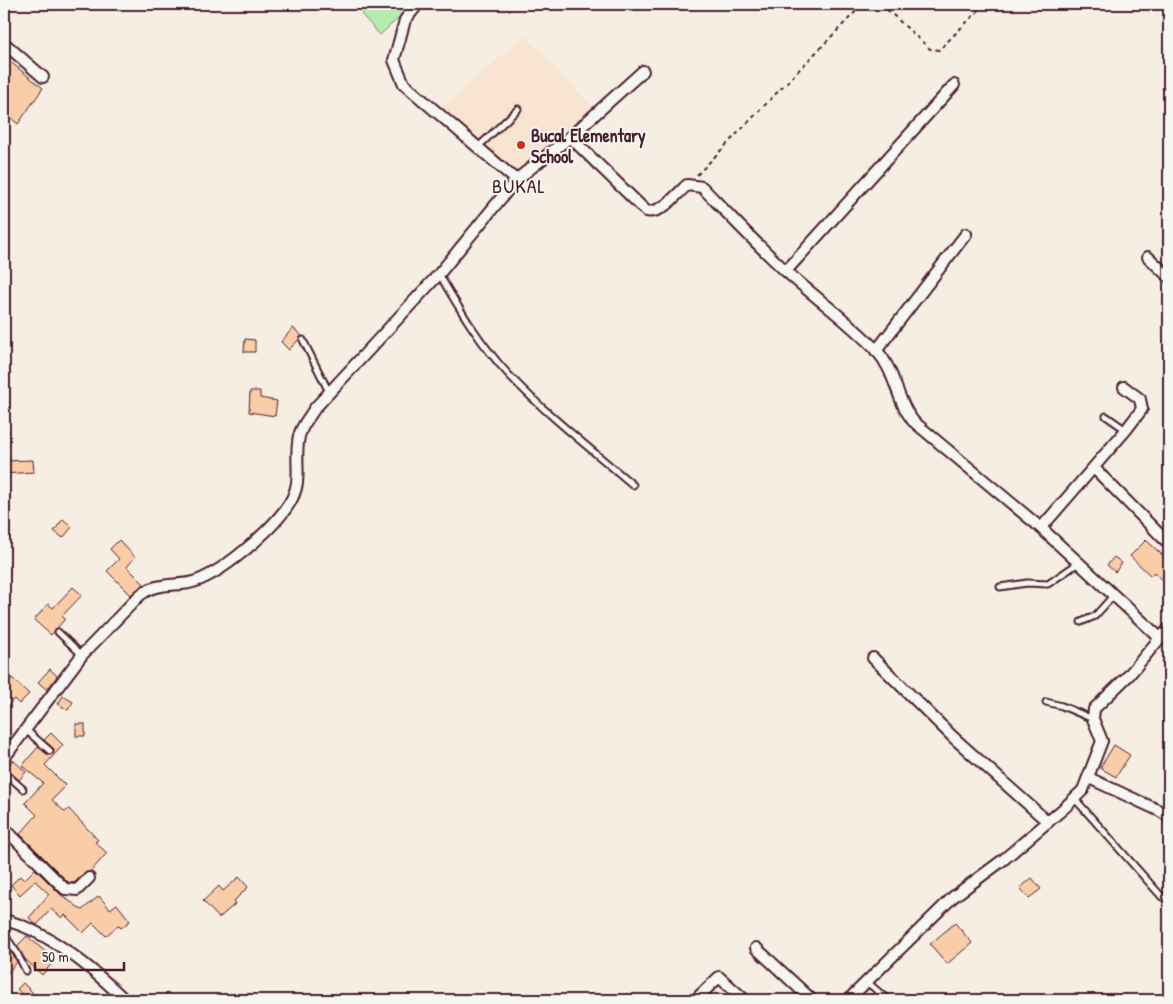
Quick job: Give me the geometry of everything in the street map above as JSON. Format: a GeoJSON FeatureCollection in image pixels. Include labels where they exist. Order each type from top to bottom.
{"type":"FeatureCollection","features":[{"type":"Feature","properties":{"kind":"street"},"geometry":{"type":"LineString","coordinates":[[418,4],[406,20],[394,60],[404,84],[516,180]]}},
{"type":"Feature","properties":{"kind":"street"},"geometry":{"type":"LineString","coordinates":[[4,43],[43,77]]}},
{"type":"Feature","properties":{"kind":"street"},"geometry":{"type":"LineString","coordinates":[[4,758],[82,655],[105,629],[146,589],[202,579],[249,548],[287,507],[297,492],[298,440],[302,427],[315,408],[439,274],[516,180],[570,137],[643,71]]}},
{"type":"Feature","properties":{"kind":"street"},"geometry":{"type":"LineString","coordinates":[[786,271],[954,85]]}},
{"type":"Feature","properties":{"kind":"street"},"geometry":{"type":"LineString","coordinates":[[570,137],[646,211],[659,210],[687,185],[702,187],[786,271],[876,351],[889,367],[896,383],[900,400],[913,421],[1041,528],[1113,596],[1166,633],[1129,675],[1096,706],[1093,719],[1102,741],[1089,778],[1075,799],[1003,860],[953,897],[848,1000]]}},
{"type":"Feature","properties":{"kind":"street"},"geometry":{"type":"LineString","coordinates":[[876,351],[966,234]]}},
{"type":"Feature","properties":{"kind":"street"},"geometry":{"type":"LineString","coordinates":[[1148,257],[1169,277]]}},
{"type":"Feature","properties":{"kind":"street"},"geometry":{"type":"LineString","coordinates":[[1041,528],[1126,430],[1143,406],[1140,399],[1124,387]]}},
{"type":"Feature","properties":{"kind":"street"},"geometry":{"type":"LineString","coordinates":[[1094,468],[1169,544]]}},
{"type":"Feature","properties":{"kind":"street"},"geometry":{"type":"LineString","coordinates":[[873,658],[954,738],[1048,822]]}},
{"type":"Feature","properties":{"kind":"street"},"geometry":{"type":"LineString","coordinates":[[1089,778],[1160,811],[1169,818]]}},
{"type":"Feature","properties":{"kind":"street"},"geometry":{"type":"LineString","coordinates":[[4,828],[65,889],[77,890],[89,878]]}},
{"type":"Feature","properties":{"kind":"street"},"geometry":{"type":"LineString","coordinates":[[4,920],[27,929],[68,952],[94,970],[125,1000]]}},
{"type":"Feature","properties":{"kind":"street"},"geometry":{"type":"LineString","coordinates":[[756,948],[812,1000]]}},
{"type":"Feature","properties":{"kind":"street"},"geometry":{"type":"LineString","coordinates":[[695,1000],[719,977],[745,1000]]}},
{"type":"Feature","properties":{"kind":"lane"},"geometry":{"type":"LineString","coordinates":[[478,148],[518,109]]}},
{"type":"Feature","properties":{"kind":"lane"},"geometry":{"type":"LineString","coordinates":[[439,274],[460,310],[509,375],[554,419],[633,484]]}},
{"type":"Feature","properties":{"kind":"lane"},"geometry":{"type":"LineString","coordinates":[[303,340],[330,392]]}},
{"type":"Feature","properties":{"kind":"lane"},"geometry":{"type":"LineString","coordinates":[[1106,416],[1126,430]]}},
{"type":"Feature","properties":{"kind":"lane"},"geometry":{"type":"LineString","coordinates":[[1000,587],[1027,583],[1048,584],[1078,564]]}},
{"type":"Feature","properties":{"kind":"lane"},"geometry":{"type":"LineString","coordinates":[[1081,622],[1095,616],[1113,596]]}},
{"type":"Feature","properties":{"kind":"lane"},"geometry":{"type":"LineString","coordinates":[[58,632],[82,655]]}},
{"type":"Feature","properties":{"kind":"lane"},"geometry":{"type":"LineString","coordinates":[[1046,702],[1062,706],[1093,719]]}},
{"type":"Feature","properties":{"kind":"lane"},"geometry":{"type":"LineString","coordinates":[[26,730],[50,751]]}},
{"type":"Feature","properties":{"kind":"lane"},"geometry":{"type":"LineString","coordinates":[[4,772],[23,789]]}},
{"type":"Feature","properties":{"kind":"lane"},"geometry":{"type":"LineString","coordinates":[[1075,799],[1162,897],[1169,898]]}},
{"type":"Feature","properties":{"kind":"lane"},"geometry":{"type":"LineString","coordinates":[[4,934],[26,971]]}},
{"type":"Feature","properties":{"kind":"lane"},"geometry":{"type":"LineString","coordinates":[[867,982],[888,1000]]}},
{"type":"Feature","properties":{"kind":"path"},"geometry":{"type":"LineString","coordinates":[[687,185],[863,4]]}},
{"type":"Feature","properties":{"kind":"path"},"geometry":{"type":"LineString","coordinates":[[880,4],[930,49],[939,50],[985,4]]}},
{"type":"Feature","properties":{"kind":"shaded area","name":"Bucal Elementary School"},"geometry":{"type":"Polygon","coordinates":[[[525,35],[593,108],[524,181],[443,107],[525,35]]]}},
{"type":"Feature","properties":{"kind":"green space"},"geometry":{"type":"Polygon","coordinates":[[[372,4],[414,4],[380,35],[361,14],[372,4]]]}},
{"type":"Feature","properties":{"kind":"building"},"geometry":{"type":"Polygon","coordinates":[[[8,60],[43,88],[18,124],[4,112],[4,66],[8,60]]]}},
{"type":"Feature","properties":{"kind":"building"},"geometry":{"type":"Polygon","coordinates":[[[293,328],[302,336],[289,350],[281,342],[293,328]]]}},
{"type":"Feature","properties":{"kind":"building"},"geometry":{"type":"Polygon","coordinates":[[[245,339],[255,340],[255,352],[244,352],[245,339]]]}},
{"type":"Feature","properties":{"kind":"building"},"geometry":{"type":"Polygon","coordinates":[[[250,391],[260,391],[260,398],[277,401],[275,416],[249,412],[250,391]]]}},
{"type":"Feature","properties":{"kind":"building"},"geometry":{"type":"Polygon","coordinates":[[[33,460],[34,472],[4,474],[4,461],[33,460]]]}},
{"type":"Feature","properties":{"kind":"building"},"geometry":{"type":"Polygon","coordinates":[[[63,519],[72,527],[63,538],[54,531],[63,519]]]}},
{"type":"Feature","properties":{"kind":"building"},"geometry":{"type":"Polygon","coordinates":[[[119,540],[135,557],[127,567],[144,584],[131,595],[107,571],[119,559],[110,549],[119,540]]]}},
{"type":"Feature","properties":{"kind":"building"},"geometry":{"type":"Polygon","coordinates":[[[1146,540],[1169,561],[1169,588],[1154,572],[1151,576],[1130,556],[1146,540]]]}},
{"type":"Feature","properties":{"kind":"building"},"geometry":{"type":"Polygon","coordinates":[[[1114,557],[1122,563],[1115,572],[1107,565],[1114,557]]]}},
{"type":"Feature","properties":{"kind":"building"},"geometry":{"type":"Polygon","coordinates":[[[73,587],[82,595],[62,616],[65,619],[51,635],[34,620],[48,604],[53,608],[73,587]]]}},
{"type":"Feature","properties":{"kind":"building"},"geometry":{"type":"Polygon","coordinates":[[[50,669],[57,676],[47,690],[38,682],[50,669]]]}},
{"type":"Feature","properties":{"kind":"building"},"geometry":{"type":"Polygon","coordinates":[[[12,678],[29,694],[19,704],[14,699],[4,708],[4,688],[12,678]]]}},
{"type":"Feature","properties":{"kind":"building"},"geometry":{"type":"Polygon","coordinates":[[[63,696],[73,702],[68,710],[58,704],[63,696]]]}},
{"type":"Feature","properties":{"kind":"building"},"geometry":{"type":"Polygon","coordinates":[[[76,724],[85,724],[85,736],[76,736],[76,724]]]}},
{"type":"Feature","properties":{"kind":"building"},"geometry":{"type":"Polygon","coordinates":[[[51,733],[63,745],[45,765],[66,786],[52,800],[65,812],[69,809],[98,840],[95,842],[107,853],[91,871],[85,873],[74,883],[68,882],[20,834],[37,815],[25,803],[43,783],[22,766],[38,747],[48,755],[53,754],[54,749],[44,740],[51,733]]]}},
{"type":"Feature","properties":{"kind":"building"},"geometry":{"type":"Polygon","coordinates":[[[1114,745],[1130,755],[1116,777],[1100,768],[1114,745]]]}},
{"type":"Feature","properties":{"kind":"building"},"geometry":{"type":"Polygon","coordinates":[[[13,760],[26,772],[19,780],[6,768],[13,760]]]}},
{"type":"Feature","properties":{"kind":"building"},"geometry":{"type":"Polygon","coordinates":[[[35,869],[60,894],[82,910],[99,896],[110,909],[117,904],[130,921],[121,928],[118,925],[106,936],[93,923],[83,933],[65,915],[62,918],[51,909],[37,925],[29,918],[49,894],[35,881],[20,895],[11,885],[20,876],[24,880],[35,869]]]}},
{"type":"Feature","properties":{"kind":"building"},"geometry":{"type":"Polygon","coordinates":[[[239,877],[248,887],[233,902],[235,904],[219,918],[203,901],[219,886],[223,891],[239,877]]]}},
{"type":"Feature","properties":{"kind":"building"},"geometry":{"type":"Polygon","coordinates":[[[1032,878],[1041,889],[1029,898],[1020,888],[1032,878]]]}},
{"type":"Feature","properties":{"kind":"building"},"geometry":{"type":"Polygon","coordinates":[[[955,923],[972,943],[947,964],[930,944],[955,923]]]}},
{"type":"Feature","properties":{"kind":"building"},"geometry":{"type":"Polygon","coordinates":[[[27,936],[55,960],[42,975],[25,959],[17,946],[27,936]]]}},
{"type":"Feature","properties":{"kind":"building"},"geometry":{"type":"Polygon","coordinates":[[[4,941],[17,962],[4,977],[4,941]]]}},
{"type":"Feature","properties":{"kind":"building"},"geometry":{"type":"Polygon","coordinates":[[[23,983],[33,993],[27,1000],[17,989],[23,983]]]}},
{"type":"Feature","properties":{"kind":"place","name":"Bucal Elementary School"},"geometry":{"type":"Point","coordinates":[521,145]}},
{"type":"Feature","properties":{"kind":"district","name":"BUKAL"},"geometry":{"type":"Point","coordinates":[519,185]}}]}
